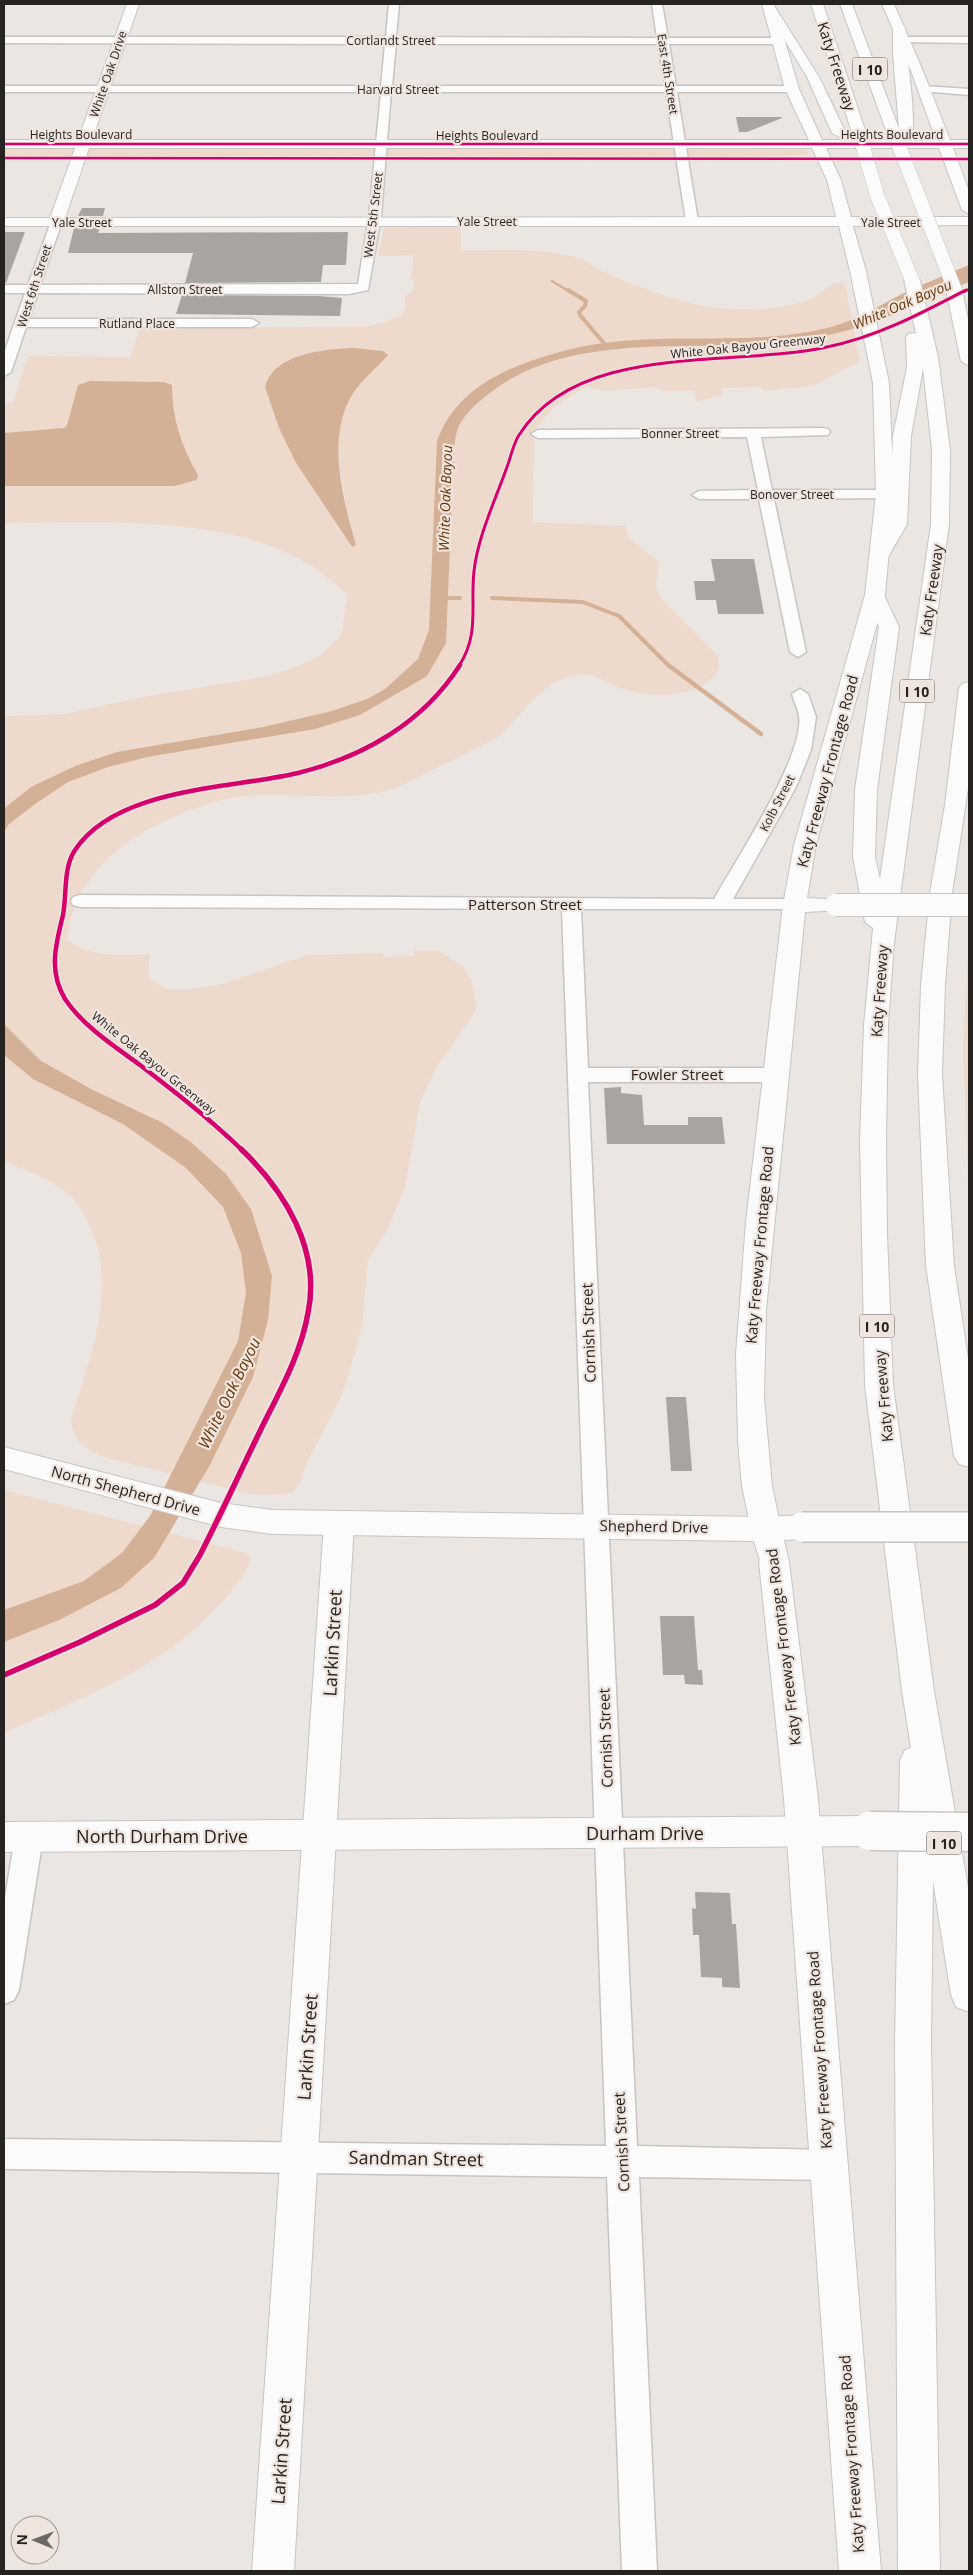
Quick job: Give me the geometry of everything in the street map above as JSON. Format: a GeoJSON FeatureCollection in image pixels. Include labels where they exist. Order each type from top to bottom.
{"type":"FeatureCollection","features":[{"type":"Feature","properties":{"kind":"main road","name":"White Oak Drive"},"geometry":{"type":"LineString","coordinates":[[83,143],[133,4]]}},
{"type":"Feature","properties":{"kind":"main road"},"geometry":{"type":"LineString","coordinates":[[768,4],[813,77],[857,177],[877,195]]}},
{"type":"Feature","properties":{"kind":"main road","name":"Katy Freeway Frontage Road"},"geometry":{"type":"LineString","coordinates":[[768,4],[792,88],[834,180],[858,271],[881,383],[885,494],[875,595],[809,828],[794,905],[754,1280],[750,1352],[754,1458],[766,1529],[774,1562],[802,1832],[860,2571]]}},
{"type":"Feature","properties":{"kind":"main road","name":"Katy Freeway"},"geometry":{"type":"LineString","coordinates":[[817,4],[877,195],[912,280],[923,362],[941,450],[940,524],[882,943],[876,1025],[872,1140],[879,1385],[918,1691],[969,1995]]}},
{"type":"Feature","properties":{"kind":"main road","name":"Katy Freeway"},"geometry":{"type":"LineString","coordinates":[[846,4],[900,133],[906,166],[953,285],[969,361]]}},
{"type":"Feature","properties":{"kind":"main road"},"geometry":{"type":"LineString","coordinates":[[888,4],[924,89],[948,158],[969,210]]}},
{"type":"Feature","properties":{"kind":"main road"},"geometry":{"type":"LineString","coordinates":[[899,27],[897,50],[907,114],[900,133]]}},
{"type":"Feature","properties":{"kind":"main road","name":"Heights Boulevard"},"geometry":{"type":"LineString","coordinates":[[4,144],[83,143],[380,151]]}},
{"type":"Feature","properties":{"kind":"main road","name":"West 6th Street"},"geometry":{"type":"LineString","coordinates":[[56,222],[83,143]]}},
{"type":"Feature","properties":{"kind":"main road","name":"Heights Boulevard"},"geometry":{"type":"LineString","coordinates":[[820,151],[969,144]]}},
{"type":"Feature","properties":{"kind":"main road","name":"Heights Boulevard"},"geometry":{"type":"LineString","coordinates":[[4,158],[380,151],[820,151],[969,159]]}},
{"type":"Feature","properties":{"kind":"main road","name":"Yale Street"},"geometry":{"type":"LineString","coordinates":[[4,222],[969,221]]}},
{"type":"Feature","properties":{"kind":"main road"},"geometry":{"type":"LineString","coordinates":[[953,285],[969,307]]}},
{"type":"Feature","properties":{"kind":"main road"},"geometry":{"type":"LineString","coordinates":[[880,554],[898,524],[902,436],[923,362]]}},
{"type":"Feature","properties":{"kind":"main road"},"geometry":{"type":"LineString","coordinates":[[875,595],[889,626],[866,790],[864,857],[882,943]]}},
{"type":"Feature","properties":{"kind":"main road"},"geometry":{"type":"LineString","coordinates":[[969,688],[956,805],[941,893],[933,986],[930,1075],[940,1266],[969,1456]]}},
{"type":"Feature","properties":{"kind":"main road"},"geometry":{"type":"LineString","coordinates":[[941,893],[969,846]]}},
{"type":"Feature","properties":{"kind":"main road","name":"Patterson Street"},"geometry":{"type":"LineString","coordinates":[[794,905],[969,906]]}},
{"type":"Feature","properties":{"kind":"main road","name":"North Shepherd Drive"},"geometry":{"type":"LineString","coordinates":[[4,1458],[221,1515],[272,1522],[339,1523]]}},
{"type":"Feature","properties":{"kind":"main road","name":"Shepherd Drive"},"geometry":{"type":"LineString","coordinates":[[339,1523],[596,1525],[766,1529],[802,1527],[969,1527]]}},
{"type":"Feature","properties":{"kind":"main road","name":"Larkin Street"},"geometry":{"type":"LineString","coordinates":[[273,2571],[339,1523]]}},
{"type":"Feature","properties":{"kind":"main road"},"geometry":{"type":"LineString","coordinates":[[918,1691],[913,2041],[918,2571]]}},
{"type":"Feature","properties":{"kind":"main road","name":"Durham Drive"},"geometry":{"type":"LineString","coordinates":[[320,1835],[840,1831],[969,1832]]}},
{"type":"Feature","properties":{"kind":"main road","name":"North Durham Drive"},"geometry":{"type":"LineString","coordinates":[[16,1837],[320,1835]]}},
{"type":"Feature","properties":{"kind":"street","name":"West 5th Street"},"geometry":{"type":"LineString","coordinates":[[364,285],[372,222],[375,216],[394,4]]}},
{"type":"Feature","properties":{"kind":"street","name":"East 4th Street"},"geometry":{"type":"LineString","coordinates":[[657,4],[692,221]]}},
{"type":"Feature","properties":{"kind":"street","name":"Cortlandt Street"},"geometry":{"type":"LineString","coordinates":[[4,40],[778,41]]}},
{"type":"Feature","properties":{"kind":"street"},"geometry":{"type":"LineString","coordinates":[[904,40],[969,40]]}},
{"type":"Feature","properties":{"kind":"street","name":"Harvard Street"},"geometry":{"type":"LineString","coordinates":[[4,89],[792,88]]}},
{"type":"Feature","properties":{"kind":"street"},"geometry":{"type":"LineString","coordinates":[[924,89],[969,92]]}},
{"type":"Feature","properties":{"kind":"street","name":"West 6th Street"},"geometry":{"type":"LineString","coordinates":[[5,367],[56,222]]}},
{"type":"Feature","properties":{"kind":"street","name":"Allston Street"},"geometry":{"type":"LineString","coordinates":[[4,289],[349,290],[364,285]]}},
{"type":"Feature","properties":{"kind":"street","name":"Rutland Place"},"geometry":{"type":"LineString","coordinates":[[22,323],[252,323]]}},
{"type":"Feature","properties":{"kind":"street"},"geometry":{"type":"LineString","coordinates":[[753,432],[798,652]]}},
{"type":"Feature","properties":{"kind":"street","name":"Bonner Street"},"geometry":{"type":"LineString","coordinates":[[538,434],[823,432]]}},
{"type":"Feature","properties":{"kind":"street","name":"Bonover Street"},"geometry":{"type":"LineString","coordinates":[[699,495],[885,494]]}},
{"type":"Feature","properties":{"kind":"street","name":"Kolb Street"},"geometry":{"type":"LineString","coordinates":[[720,905],[788,787],[802,750],[808,717],[800,694]]}},
{"type":"Feature","properties":{"kind":"street","name":"Patterson Street"},"geometry":{"type":"LineString","coordinates":[[80,901],[794,905]]}},
{"type":"Feature","properties":{"kind":"street","name":"Cornish Street"},"geometry":{"type":"LineString","coordinates":[[571,904],[639,2571]]}},
{"type":"Feature","properties":{"kind":"street","name":"Fowler Street"},"geometry":{"type":"LineString","coordinates":[[578,1075],[776,1075]]}},
{"type":"Feature","properties":{"kind":"street"},"geometry":{"type":"LineString","coordinates":[[4,1990],[16,1837]]}},
{"type":"Feature","properties":{"kind":"street","name":"Sandman Street"},"geometry":{"type":"LineString","coordinates":[[4,2154],[300,2156],[828,2165]]}},
{"type":"Feature","properties":{"kind":"shaded area"},"geometry":{"type":"Polygon","coordinates":[[[4,147],[806,147],[809,155],[750,157],[4,156],[4,147]]]}},
{"type":"Feature","properties":{"kind":"shaded area"},"geometry":{"type":"Polygon","coordinates":[[[461,226],[461,250],[535,251],[578,258],[604,272],[653,292],[715,308],[752,309],[783,307],[813,298],[832,284],[845,284],[860,361],[813,386],[763,391],[761,387],[721,388],[722,395],[696,402],[694,391],[662,391],[655,387],[607,391],[585,387],[554,407],[534,431],[533,522],[626,526],[628,537],[659,562],[656,588],[662,599],[718,656],[719,669],[712,679],[702,686],[678,694],[652,695],[629,691],[587,675],[571,676],[549,686],[496,738],[414,780],[391,789],[360,795],[261,795],[216,802],[154,826],[133,839],[113,854],[96,872],[82,892],[72,915],[67,940],[77,946],[97,953],[117,955],[150,954],[148,977],[166,989],[192,989],[222,984],[308,955],[383,953],[383,957],[414,956],[414,951],[438,950],[462,966],[472,981],[476,1006],[473,1015],[438,1065],[420,1102],[405,1187],[387,1231],[368,1259],[362,1326],[340,1399],[306,1464],[300,1483],[294,1491],[282,1495],[250,1494],[104,1457],[86,1448],[74,1434],[71,1420],[93,1348],[102,1298],[102,1273],[98,1249],[89,1225],[75,1201],[61,1188],[4,1161],[4,716],[64,714],[148,696],[262,677],[291,669],[321,655],[338,639],[342,633],[347,595],[314,568],[275,548],[232,535],[186,527],[138,523],[4,523],[4,486],[175,486],[192,482],[198,475],[180,437],[170,397],[164,382],[84,382],[78,385],[67,425],[58,430],[4,433],[4,405],[13,402],[28,356],[131,357],[139,329],[369,326],[401,315],[406,309],[405,297],[413,290],[415,278],[411,281],[414,255],[378,256],[384,228],[461,226]],[[372,349],[336,350],[299,356],[278,368],[265,387],[279,428],[296,463],[351,547],[356,545],[347,511],[340,472],[339,434],[342,417],[352,394],[386,352],[372,349]]]}},
{"type":"Feature","properties":{"kind":"shaded area"},"geometry":{"type":"Polygon","coordinates":[[[969,936],[969,1213],[963,1048],[969,936]]]}},
{"type":"Feature","properties":{"kind":"shaded area"},"geometry":{"type":"Polygon","coordinates":[[[4,1490],[246,1553],[250,1556],[249,1564],[240,1580],[212,1613],[187,1636],[159,1656],[99,1690],[4,1733],[4,1490]]]}},
{"type":"Feature","properties":{"kind":"water","name":"White Oak Bayou"},"geometry":{"type":"Polygon","coordinates":[[[969,265],[969,282],[871,323],[830,335],[769,344],[641,347],[599,351],[559,359],[521,374],[477,403],[465,416],[457,431],[454,449],[446,643],[427,676],[360,715],[315,729],[147,757],[108,767],[68,782],[9,824],[4,832],[4,809],[7,806],[31,787],[75,766],[117,752],[263,727],[332,711],[367,699],[385,689],[418,659],[429,630],[437,441],[443,427],[459,404],[481,385],[520,365],[593,344],[632,340],[772,337],[827,328],[855,318],[908,291],[969,265]]]}},
{"type":"Feature","properties":{"kind":"water"},"geometry":{"type":"Polygon","coordinates":[[[354,348],[383,351],[388,355],[352,395],[344,412],[340,430],[338,449],[339,469],[346,508],[356,545],[352,547],[296,463],[279,428],[265,387],[270,376],[289,360],[315,352],[354,348]]]}},
{"type":"Feature","properties":{"kind":"water"},"geometry":{"type":"Polygon","coordinates":[[[90,381],[164,382],[172,385],[172,397],[179,432],[198,475],[197,480],[175,486],[4,486],[4,433],[64,428],[67,425],[78,385],[90,381]]]}},
{"type":"Feature","properties":{"kind":"water","name":"White Oak Bayou"},"geometry":{"type":"Polygon","coordinates":[[[4,1024],[41,1061],[93,1090],[163,1123],[192,1143],[226,1174],[251,1209],[272,1276],[268,1320],[253,1377],[210,1465],[154,1558],[121,1588],[59,1620],[4,1642],[4,1610],[84,1581],[122,1553],[150,1516],[238,1341],[246,1293],[241,1253],[223,1207],[186,1168],[123,1124],[33,1079],[4,1055],[4,1024]]]}},
{"type":"Feature","properties":{"kind":"building"},"geometry":{"type":"Polygon","coordinates":[[[736,117],[782,118],[747,132],[739,132],[736,117]]]}},
{"type":"Feature","properties":{"kind":"building"},"geometry":{"type":"Polygon","coordinates":[[[82,208],[105,208],[103,216],[78,216],[82,208]]]}},
{"type":"Feature","properties":{"kind":"building"},"geometry":{"type":"Polygon","coordinates":[[[74,228],[100,228],[98,233],[348,232],[346,265],[323,265],[321,282],[185,283],[193,253],[68,253],[74,228]]]}},
{"type":"Feature","properties":{"kind":"building"},"geometry":{"type":"Polygon","coordinates":[[[4,232],[25,232],[6,283],[4,283],[4,232]]]}},
{"type":"Feature","properties":{"kind":"building"},"geometry":{"type":"Polygon","coordinates":[[[182,295],[319,296],[342,298],[340,316],[176,314],[182,295]]]}},
{"type":"Feature","properties":{"kind":"building"},"geometry":{"type":"Polygon","coordinates":[[[711,559],[754,559],[764,614],[718,614],[716,600],[696,600],[694,581],[715,581],[711,559]]]}},
{"type":"Feature","properties":{"kind":"building"},"geometry":{"type":"Polygon","coordinates":[[[621,1087],[621,1093],[642,1095],[644,1125],[688,1125],[688,1117],[722,1117],[725,1144],[607,1144],[604,1088],[621,1087]]]}},
{"type":"Feature","properties":{"kind":"building"},"geometry":{"type":"Polygon","coordinates":[[[666,1397],[686,1397],[692,1471],[671,1471],[666,1397]]]}},
{"type":"Feature","properties":{"kind":"building"},"geometry":{"type":"Polygon","coordinates":[[[660,1616],[694,1616],[698,1670],[702,1670],[703,1685],[685,1684],[684,1675],[663,1675],[660,1616]]]}},
{"type":"Feature","properties":{"kind":"building"},"geometry":{"type":"Polygon","coordinates":[[[695,1892],[730,1893],[732,1924],[736,1924],[740,1988],[722,1987],[722,1978],[701,1977],[699,1935],[693,1935],[692,1908],[696,1909],[695,1892]]]}},
{"type":"Feature","properties":{"kind":"waterway"},"geometry":{"type":"LineString","coordinates":[[552,281],[570,292]]}},
{"type":"Feature","properties":{"kind":"waterway"},"geometry":{"type":"LineString","coordinates":[[568,290],[586,301],[585,306],[579,312],[580,315],[607,347]]}},
{"type":"Feature","properties":{"kind":"waterway"},"geometry":{"type":"LineString","coordinates":[[442,598],[460,598]]}},
{"type":"Feature","properties":{"kind":"waterway"},"geometry":{"type":"LineString","coordinates":[[492,598],[583,602],[619,616],[668,665]]}},
{"type":"Feature","properties":{"kind":"waterway"},"geometry":{"type":"LineString","coordinates":[[668,665],[761,734]]}},
{"type":"Feature","properties":{"kind":"cycle path"},"geometry":{"type":"LineString","coordinates":[[4,144],[969,144]]}},
{"type":"Feature","properties":{"kind":"cycle path"},"geometry":{"type":"LineString","coordinates":[[4,158],[969,159]]}},
{"type":"Feature","properties":{"kind":"cycle path","name":"White Oak Bayou Greenway"},"geometry":{"type":"LineString","coordinates":[[4,1675],[65,1649],[140,1613],[163,1600],[183,1583],[191,1572],[227,1502],[290,1370],[304,1332],[311,1294],[308,1256],[296,1221],[276,1188],[251,1158],[222,1130],[97,1032],[80,1017],[63,995],[56,976],[54,950],[63,913],[69,862],[76,848],[94,829],[118,814],[177,794],[315,768],[375,744],[411,721],[426,708],[451,679],[469,648],[474,622],[473,587],[476,561],[518,436],[545,406],[578,385],[617,372],[658,364],[787,354],[844,344],[881,331],[969,289]]}}]}
